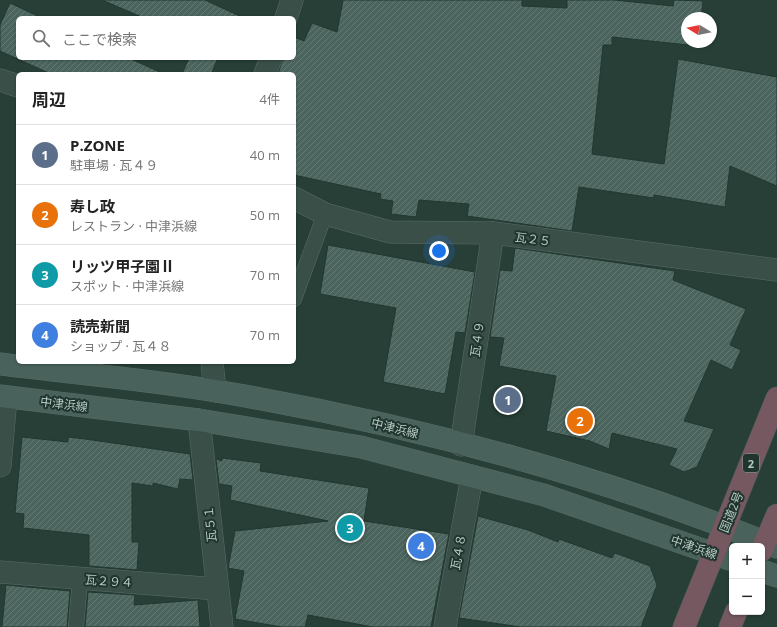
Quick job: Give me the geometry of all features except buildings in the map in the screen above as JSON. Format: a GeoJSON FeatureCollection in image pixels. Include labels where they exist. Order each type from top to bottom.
{"type":"FeatureCollection","features":[{"type":"Feature","properties":{"kind":"highway","name":"国道2号"},"geometry":{"type":"LineString","coordinates":[[684,627],[723,557],[725,528],[777,398]]}},
{"type":"Feature","properties":{"kind":"highway"},"geometry":{"type":"LineString","coordinates":[[768,546],[777,514]]}},
{"type":"Feature","properties":{"kind":"highway"},"geometry":{"type":"LineString","coordinates":[[730,627],[735,615]]}},
{"type":"Feature","properties":{"kind":"street"},"geometry":{"type":"LineString","coordinates":[[287,16],[292,0]]}},
{"type":"Feature","properties":{"kind":"street"},"geometry":{"type":"LineString","coordinates":[[266,72],[270,60]]}},
{"type":"Feature","properties":{"kind":"street"},"geometry":{"type":"LineString","coordinates":[[0,80],[16,85]]}},
{"type":"Feature","properties":{"kind":"street","name":"瓦２５"},"geometry":{"type":"LineString","coordinates":[[296,199],[325,214],[390,232],[492,233],[777,270]]}},
{"type":"Feature","properties":{"kind":"street","name":"瓦４９"},"geometry":{"type":"LineString","coordinates":[[462,445],[492,233]]}},
{"type":"Feature","properties":{"kind":"street","name":"中津浜線"},"geometry":{"type":"LineString","coordinates":[[0,364],[215,391],[366,421],[551,467],[725,528],[768,546]]}},
{"type":"Feature","properties":{"kind":"street"},"geometry":{"type":"LineString","coordinates":[[212,364],[215,391]]}},
{"type":"Feature","properties":{"kind":"street"},"geometry":{"type":"LineString","coordinates":[[0,466],[3,397]]}},
{"type":"Feature","properties":{"kind":"street","name":"中津浜線"},"geometry":{"type":"LineString","coordinates":[[3,397],[199,420],[361,448],[544,495],[723,557]]}},
{"type":"Feature","properties":{"kind":"street","name":"瓦５１"},"geometry":{"type":"LineString","coordinates":[[199,420],[222,627]]}},
{"type":"Feature","properties":{"kind":"street","name":"瓦４８"},"geometry":{"type":"LineString","coordinates":[[445,627],[472,476]]}},
{"type":"Feature","properties":{"kind":"street","name":"瓦２９４"},"geometry":{"type":"LineString","coordinates":[[0,572],[217,589]]}},
{"type":"Feature","properties":{"kind":"street"},"geometry":{"type":"LineString","coordinates":[[765,572],[777,576]]}},
{"type":"Feature","properties":{"kind":"lane"},"geometry":{"type":"LineString","coordinates":[[296,294],[325,214]]}},
{"type":"Feature","properties":{"kind":"lane"},"geometry":{"type":"LineString","coordinates":[[76,627],[80,579]]}},
{"type":"Feature","properties":{"kind":"place","name":"P.ZONE"},"geometry":{"type":"Point","coordinates":[508,400]}},
{"type":"Feature","properties":{"kind":"place","name":"寿し政"},"geometry":{"type":"Point","coordinates":[580,421]}},
{"type":"Feature","properties":{"kind":"place","name":"リッツ甲子園Ⅱ"},"geometry":{"type":"Point","coordinates":[350,528]}},
{"type":"Feature","properties":{"kind":"place","name":"読売新聞"},"geometry":{"type":"Point","coordinates":[421,546]}}]}
